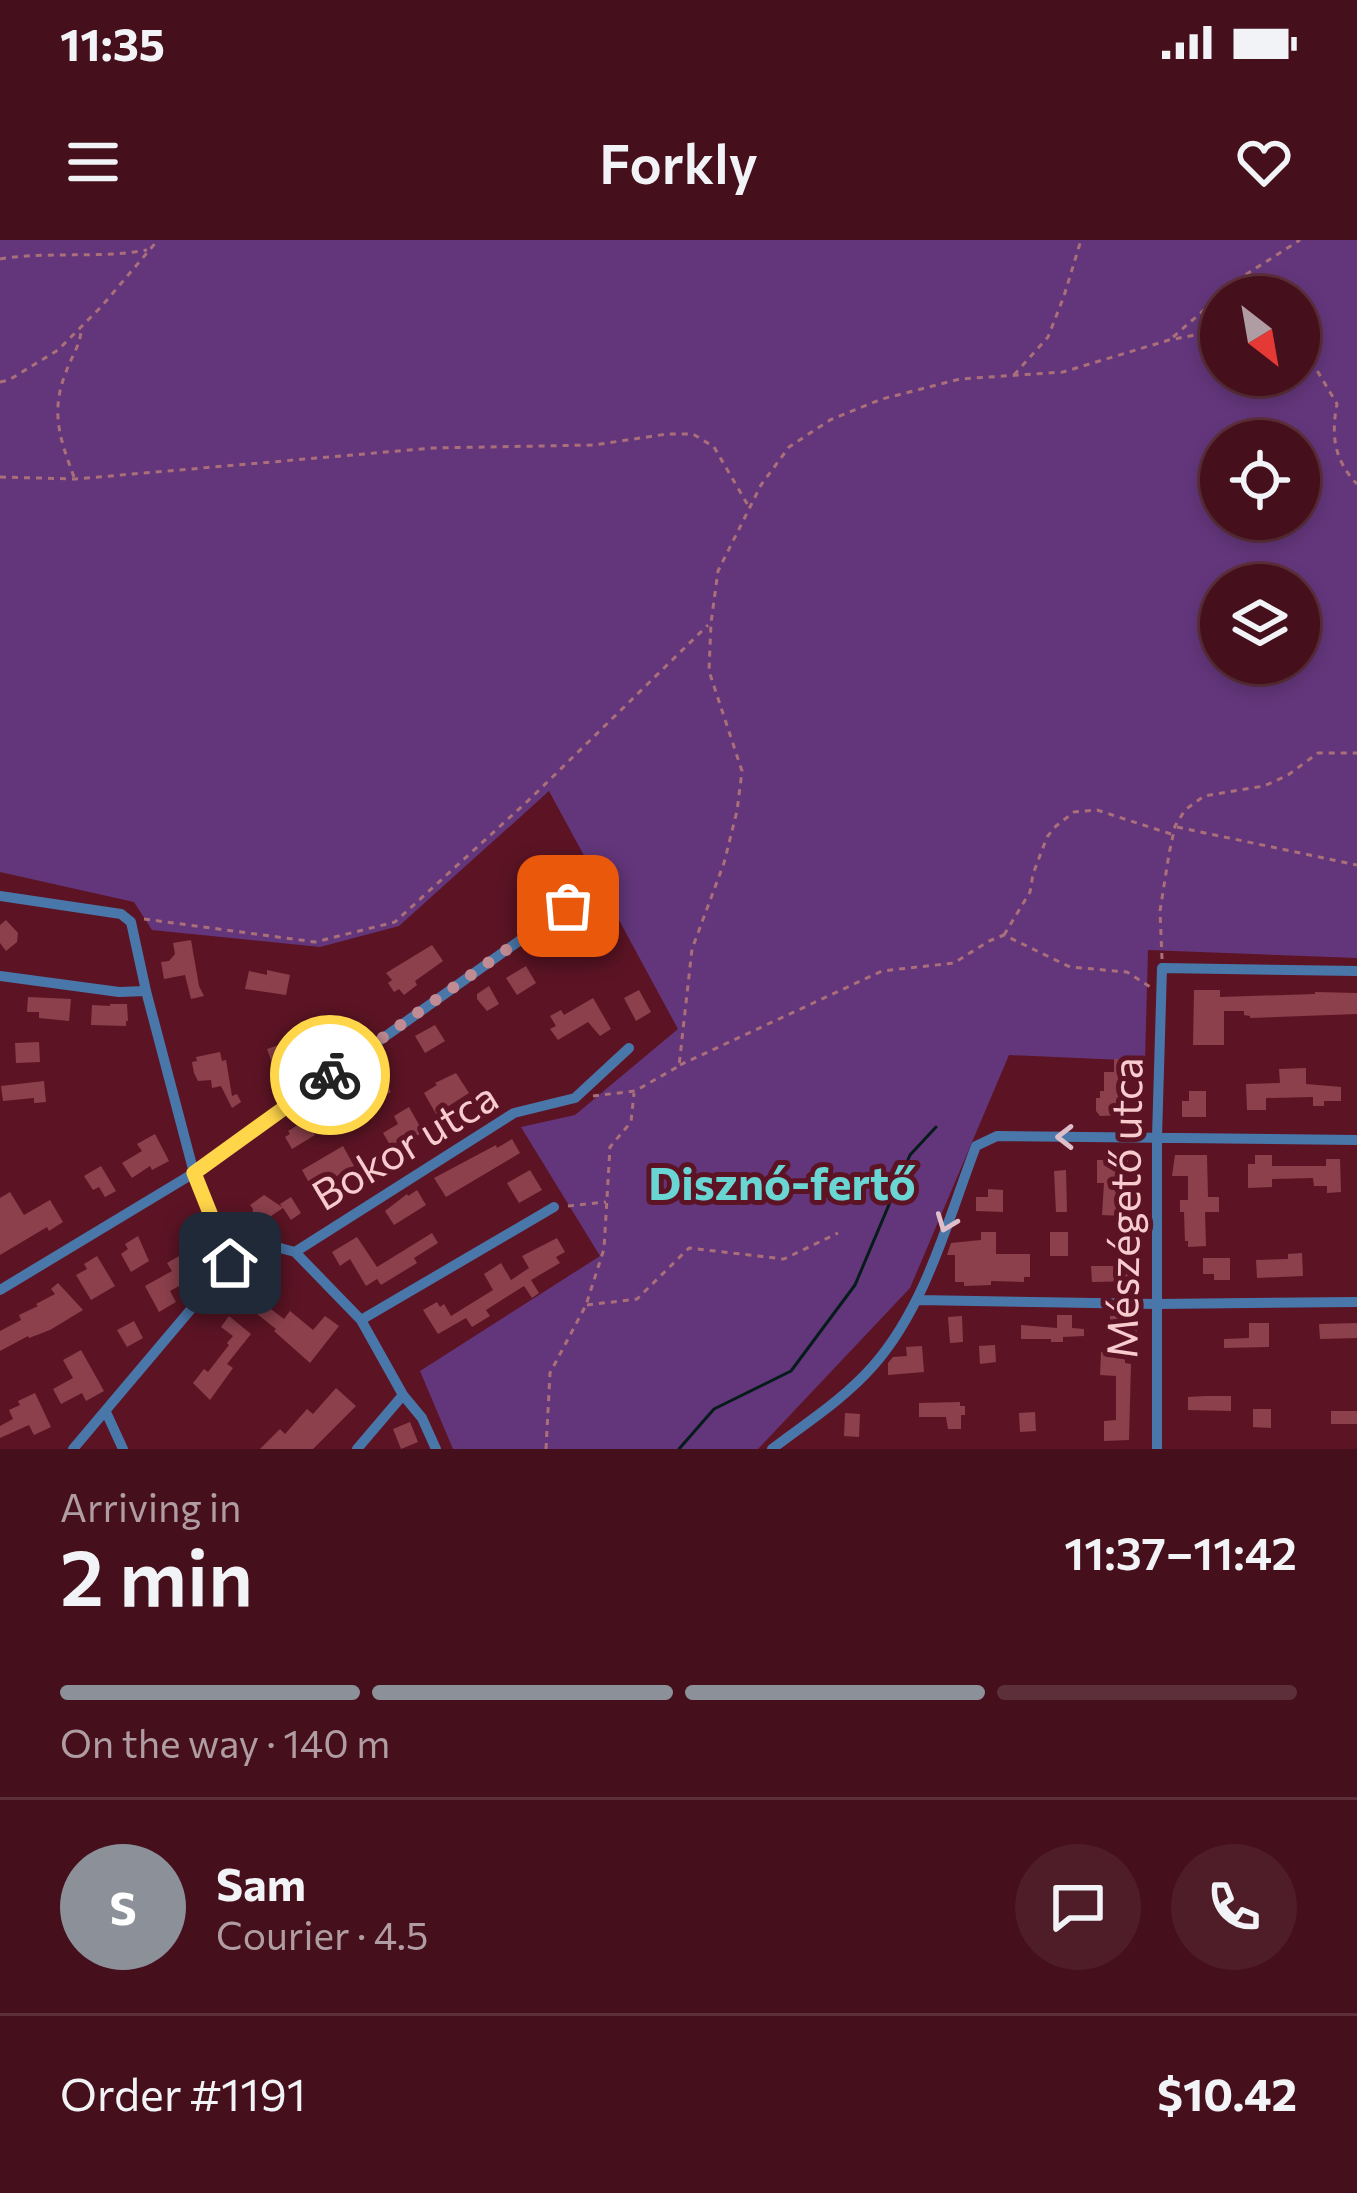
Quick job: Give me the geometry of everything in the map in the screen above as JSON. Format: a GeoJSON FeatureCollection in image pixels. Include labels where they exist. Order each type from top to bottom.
{"type":"FeatureCollection","features":[{"type":"Feature","properties":{"kind":"street"},"geometry":{"type":"LineString","coordinates":[[0,896],[121,914],[131,922],[194,1173],[230,1263],[73,1449]]}},
{"type":"Feature","properties":{"kind":"street"},"geometry":{"type":"LineString","coordinates":[[0,1290],[194,1173],[568,906]]}},
{"type":"Feature","properties":{"kind":"street"},"geometry":{"type":"LineString","coordinates":[[1162,968],[1357,971]]}},
{"type":"Feature","properties":{"kind":"street","name":"Mészégető utca"},"geometry":{"type":"LineString","coordinates":[[1157,1449],[1162,968]]}},
{"type":"Feature","properties":{"kind":"street"},"geometry":{"type":"LineString","coordinates":[[0,976],[119,992],[146,991]]}},
{"type":"Feature","properties":{"kind":"street","name":"Bokor utca"},"geometry":{"type":"LineString","coordinates":[[230,1263],[269,1245],[295,1252],[514,1112],[575,1098],[629,1048]]}},
{"type":"Feature","properties":{"kind":"street"},"geometry":{"type":"LineString","coordinates":[[772,1449],[846,1393],[876,1363],[917,1300],[976,1146],[997,1136],[1357,1140]]}},
{"type":"Feature","properties":{"kind":"street"},"geometry":{"type":"LineString","coordinates":[[361,1320],[554,1207]]}},
{"type":"Feature","properties":{"kind":"street"},"geometry":{"type":"LineString","coordinates":[[295,1252],[361,1320],[436,1449]]}},
{"type":"Feature","properties":{"kind":"street"},"geometry":{"type":"LineString","coordinates":[[917,1300],[1357,1302]]}},
{"type":"Feature","properties":{"kind":"street"},"geometry":{"type":"LineString","coordinates":[[357,1449],[403,1395]]}},
{"type":"Feature","properties":{"kind":"street"},"geometry":{"type":"LineString","coordinates":[[106,1412],[123,1449]]}},
{"type":"Feature","properties":{"kind":"path"},"geometry":{"type":"LineString","coordinates":[[148,240],[149,250]]}},
{"type":"Feature","properties":{"kind":"path"},"geometry":{"type":"LineString","coordinates":[[0,382],[58,350],[158,240]]}},
{"type":"Feature","properties":{"kind":"path"},"geometry":{"type":"LineString","coordinates":[[1015,375],[1048,338],[1081,240]]}},
{"type":"Feature","properties":{"kind":"path"},"geometry":{"type":"LineString","coordinates":[[1169,340],[1242,277],[1300,240]]}},
{"type":"Feature","properties":{"kind":"path"},"geometry":{"type":"LineString","coordinates":[[0,259],[149,250]]}},
{"type":"Feature","properties":{"kind":"path"},"geometry":{"type":"LineString","coordinates":[[75,479],[58,433],[58,398],[82,337],[81,327]]}},
{"type":"Feature","properties":{"kind":"path"},"geometry":{"type":"LineString","coordinates":[[679,1066],[692,949],[724,863],[742,771],[709,671],[718,571],[761,485],[789,447],[830,420],[883,399],[960,380],[1064,372],[1200,334]]}},
{"type":"Feature","properties":{"kind":"path"},"geometry":{"type":"LineString","coordinates":[[1320,375],[1337,404],[1333,427],[1342,468],[1357,484]]}},
{"type":"Feature","properties":{"kind":"path"},"geometry":{"type":"LineString","coordinates":[[0,476],[75,479],[433,448],[594,445],[692,434],[714,447],[749,507]]}},
{"type":"Feature","properties":{"kind":"path"},"geometry":{"type":"LineString","coordinates":[[131,922],[149,918],[314,942],[394,922],[531,798],[711,623]]}},
{"type":"Feature","properties":{"kind":"path"},"geometry":{"type":"LineString","coordinates":[[1162,968],[1160,911],[1175,826],[1185,810],[1204,796],[1264,786],[1288,776],[1318,753],[1357,753]]}},
{"type":"Feature","properties":{"kind":"path"},"geometry":{"type":"LineString","coordinates":[[575,1098],[634,1091],[882,971],[954,963],[1004,935],[1030,892],[1047,837],[1074,812],[1097,810],[1173,835]]}},
{"type":"Feature","properties":{"kind":"path"},"geometry":{"type":"LineString","coordinates":[[1175,826],[1357,865]]}},
{"type":"Feature","properties":{"kind":"path"},"geometry":{"type":"LineString","coordinates":[[1004,935],[1070,967],[1126,972],[1160,994]]}},
{"type":"Feature","properties":{"kind":"path"},"geometry":{"type":"LineString","coordinates":[[547,1449],[550,1373],[586,1305],[604,1249],[610,1147],[631,1122],[634,1091]]}},
{"type":"Feature","properties":{"kind":"path"},"geometry":{"type":"LineString","coordinates":[[554,1207],[607,1202]]}},
{"type":"Feature","properties":{"kind":"path"},"geometry":{"type":"LineString","coordinates":[[586,1305],[637,1299],[689,1248],[784,1259],[838,1233]]}},
{"type":"Feature","properties":{"kind":"shaded area"},"geometry":{"type":"Polygon","coordinates":[[[0,240],[1357,240],[1357,958],[1148,950],[1145,1061],[1009,1055],[910,1288],[758,1449],[453,1449],[420,1371],[600,1256],[521,1127],[575,1115],[678,1029],[549,791],[399,926],[320,947],[152,930],[134,902],[0,872],[0,240]]]}},
{"type":"Feature","properties":{"kind":"building"},"geometry":{"type":"Polygon","coordinates":[[[599,909],[613,936],[595,946],[580,919],[599,909]]]}},
{"type":"Feature","properties":{"kind":"building"},"geometry":{"type":"Polygon","coordinates":[[[6,920],[18,933],[17,942],[6,951],[0,943],[0,925],[6,920]]]}},
{"type":"Feature","properties":{"kind":"building"},"geometry":{"type":"Polygon","coordinates":[[[191,940],[204,996],[191,999],[185,975],[164,979],[161,962],[175,954],[173,943],[191,940]]]}},
{"type":"Feature","properties":{"kind":"building"},"geometry":{"type":"Polygon","coordinates":[[[432,945],[443,961],[404,995],[399,989],[394,992],[386,973],[432,945]]]}},
{"type":"Feature","properties":{"kind":"building"},"geometry":{"type":"Polygon","coordinates":[[[526,966],[536,983],[517,995],[506,978],[526,966]]]}},
{"type":"Feature","properties":{"kind":"building"},"geometry":{"type":"Polygon","coordinates":[[[267,970],[290,975],[286,995],[245,989],[249,971],[267,975],[267,970]]]}},
{"type":"Feature","properties":{"kind":"building"},"geometry":{"type":"Polygon","coordinates":[[[489,986],[499,1004],[487,1011],[477,994],[489,986]]]}},
{"type":"Feature","properties":{"kind":"building"},"geometry":{"type":"Polygon","coordinates":[[[639,990],[651,1012],[636,1021],[624,998],[639,990]]]}},
{"type":"Feature","properties":{"kind":"building"},"geometry":{"type":"Polygon","coordinates":[[[1194,990],[1220,990],[1220,997],[1357,993],[1357,1014],[1250,1018],[1244,1011],[1224,1011],[1224,1045],[1193,1045],[1194,990]]]}},
{"type":"Feature","properties":{"kind":"building"},"geometry":{"type":"Polygon","coordinates":[[[28,997],[71,999],[69,1021],[27,1012],[28,997]]]}},
{"type":"Feature","properties":{"kind":"building"},"geometry":{"type":"Polygon","coordinates":[[[593,998],[611,1029],[600,1036],[588,1022],[558,1040],[550,1029],[556,1026],[550,1016],[561,1010],[564,1015],[593,998]]]}},
{"type":"Feature","properties":{"kind":"building"},"geometry":{"type":"Polygon","coordinates":[[[127,1004],[126,1026],[91,1025],[92,1005],[127,1004]]]}},
{"type":"Feature","properties":{"kind":"building"},"geometry":{"type":"Polygon","coordinates":[[[329,1018],[342,1018],[354,1033],[334,1048],[324,1036],[331,1030],[329,1018]]]}},
{"type":"Feature","properties":{"kind":"building"},"geometry":{"type":"Polygon","coordinates":[[[435,1025],[445,1041],[425,1053],[415,1036],[435,1025]]]}},
{"type":"Feature","properties":{"kind":"building"},"geometry":{"type":"Polygon","coordinates":[[[290,1041],[294,1055],[287,1058],[289,1064],[274,1069],[267,1049],[290,1041]]]}},
{"type":"Feature","properties":{"kind":"building"},"geometry":{"type":"Polygon","coordinates":[[[39,1042],[40,1062],[16,1063],[15,1043],[39,1042]]]}},
{"type":"Feature","properties":{"kind":"building"},"geometry":{"type":"Polygon","coordinates":[[[220,1052],[222,1061],[226,1060],[232,1096],[237,1094],[241,1102],[232,1108],[221,1086],[212,1088],[211,1080],[198,1081],[194,1073],[196,1057],[220,1052]]]}},
{"type":"Feature","properties":{"kind":"building"},"geometry":{"type":"Polygon","coordinates":[[[1134,1058],[1135,1071],[1129,1071],[1128,1115],[1100,1116],[1096,1098],[1104,1091],[1104,1072],[1114,1072],[1114,1059],[1134,1058]]]}},
{"type":"Feature","properties":{"kind":"building"},"geometry":{"type":"Polygon","coordinates":[[[1306,1068],[1306,1084],[1341,1087],[1341,1101],[1313,1106],[1313,1097],[1266,1098],[1266,1110],[1247,1110],[1246,1084],[1280,1083],[1279,1069],[1306,1068]]]}},
{"type":"Feature","properties":{"kind":"building"},"geometry":{"type":"Polygon","coordinates":[[[456,1073],[469,1093],[436,1114],[424,1093],[456,1073]]]}},
{"type":"Feature","properties":{"kind":"building"},"geometry":{"type":"Polygon","coordinates":[[[382,1075],[391,1092],[364,1107],[355,1090],[382,1075]]]}},
{"type":"Feature","properties":{"kind":"building"},"geometry":{"type":"Polygon","coordinates":[[[44,1081],[46,1102],[34,1103],[34,1098],[3,1101],[1,1086],[44,1081]]]}},
{"type":"Feature","properties":{"kind":"building"},"geometry":{"type":"Polygon","coordinates":[[[1189,1091],[1206,1091],[1206,1117],[1182,1117],[1182,1101],[1189,1101],[1189,1091]]]}},
{"type":"Feature","properties":{"kind":"building"},"geometry":{"type":"Polygon","coordinates":[[[409,1107],[423,1132],[393,1150],[383,1133],[398,1124],[394,1116],[409,1107]]]}},
{"type":"Feature","properties":{"kind":"building"},"geometry":{"type":"Polygon","coordinates":[[[301,1123],[308,1123],[315,1135],[292,1149],[285,1137],[301,1123]]]}},
{"type":"Feature","properties":{"kind":"building"},"geometry":{"type":"Polygon","coordinates":[[[155,1134],[169,1161],[132,1178],[122,1163],[142,1151],[137,1144],[155,1134]]]}},
{"type":"Feature","properties":{"kind":"building"},"geometry":{"type":"Polygon","coordinates":[[[512,1139],[520,1153],[446,1197],[434,1178],[512,1139]]]}},
{"type":"Feature","properties":{"kind":"building"},"geometry":{"type":"Polygon","coordinates":[[[343,1146],[354,1166],[313,1190],[302,1170],[343,1146]]]}},
{"type":"Feature","properties":{"kind":"building"},"geometry":{"type":"Polygon","coordinates":[[[1175,1155],[1207,1155],[1208,1197],[1219,1197],[1219,1212],[1205,1212],[1206,1246],[1188,1247],[1185,1241],[1180,1200],[1188,1200],[1188,1176],[1172,1176],[1175,1155]]]}},
{"type":"Feature","properties":{"kind":"building"},"geometry":{"type":"Polygon","coordinates":[[[1255,1155],[1272,1155],[1272,1166],[1326,1166],[1326,1159],[1340,1159],[1341,1192],[1327,1193],[1327,1186],[1314,1186],[1313,1178],[1272,1179],[1272,1187],[1248,1188],[1248,1164],[1255,1164],[1255,1155]]]}},
{"type":"Feature","properties":{"kind":"building"},"geometry":{"type":"Polygon","coordinates":[[[1097,1160],[1128,1160],[1127,1192],[1137,1192],[1136,1206],[1124,1205],[1123,1216],[1102,1215],[1104,1183],[1097,1183],[1097,1160]]]}},
{"type":"Feature","properties":{"kind":"building"},"geometry":{"type":"Polygon","coordinates":[[[101,1166],[116,1191],[105,1197],[84,1176],[101,1166]]]}},
{"type":"Feature","properties":{"kind":"building"},"geometry":{"type":"Polygon","coordinates":[[[530,1170],[542,1190],[519,1203],[507,1183],[530,1170]]]}},
{"type":"Feature","properties":{"kind":"building"},"geometry":{"type":"Polygon","coordinates":[[[1066,1170],[1067,1212],[1056,1212],[1054,1171],[1066,1170]]]}},
{"type":"Feature","properties":{"kind":"building"},"geometry":{"type":"Polygon","coordinates":[[[988,1189],[1003,1190],[1003,1212],[976,1211],[976,1197],[988,1197],[988,1189]]]}},
{"type":"Feature","properties":{"kind":"building"},"geometry":{"type":"Polygon","coordinates":[[[417,1190],[426,1205],[394,1225],[385,1211],[417,1190]]]}},
{"type":"Feature","properties":{"kind":"building"},"geometry":{"type":"Polygon","coordinates":[[[10,1192],[24,1215],[50,1200],[63,1222],[0,1255],[0,1198],[10,1192]]]}},
{"type":"Feature","properties":{"kind":"building"},"geometry":{"type":"Polygon","coordinates":[[[264,1195],[282,1207],[291,1197],[301,1213],[291,1220],[283,1208],[262,1222],[252,1218],[250,1205],[264,1195]]]}},
{"type":"Feature","properties":{"kind":"building"},"geometry":{"type":"Polygon","coordinates":[[[981,1232],[996,1232],[996,1254],[1030,1254],[1030,1277],[1024,1277],[1024,1282],[991,1281],[991,1285],[955,1282],[955,1255],[947,1255],[951,1243],[981,1240],[981,1232]]]}},
{"type":"Feature","properties":{"kind":"building"},"geometry":{"type":"Polygon","coordinates":[[[1050,1232],[1068,1232],[1068,1256],[1050,1256],[1050,1232]]]}},
{"type":"Feature","properties":{"kind":"building"},"geometry":{"type":"Polygon","coordinates":[[[432,1233],[438,1243],[414,1258],[417,1263],[381,1285],[377,1279],[366,1286],[350,1259],[340,1266],[332,1252],[357,1237],[377,1267],[432,1233]]]}},
{"type":"Feature","properties":{"kind":"building"},"geometry":{"type":"Polygon","coordinates":[[[138,1236],[149,1261],[131,1272],[121,1254],[128,1249],[125,1244],[138,1236]]]}},
{"type":"Feature","properties":{"kind":"building"},"geometry":{"type":"Polygon","coordinates":[[[557,1238],[565,1252],[556,1257],[560,1263],[531,1280],[539,1293],[532,1298],[524,1286],[486,1310],[490,1316],[472,1327],[466,1318],[438,1334],[423,1310],[437,1302],[451,1316],[493,1290],[484,1274],[501,1263],[511,1280],[529,1268],[522,1256],[557,1238]]]}},
{"type":"Feature","properties":{"kind":"building"},"geometry":{"type":"Polygon","coordinates":[[[193,1248],[206,1271],[170,1291],[176,1302],[159,1312],[145,1286],[172,1271],[167,1263],[193,1248]]]}},
{"type":"Feature","properties":{"kind":"building"},"geometry":{"type":"Polygon","coordinates":[[[1302,1253],[1303,1276],[1257,1278],[1256,1260],[1288,1259],[1288,1254],[1302,1253]]]}},
{"type":"Feature","properties":{"kind":"building"},"geometry":{"type":"Polygon","coordinates":[[[97,1256],[115,1286],[91,1300],[76,1275],[97,1256]]]}},
{"type":"Feature","properties":{"kind":"building"},"geometry":{"type":"Polygon","coordinates":[[[1203,1258],[1230,1258],[1230,1280],[1203,1274],[1203,1258]]]}},
{"type":"Feature","properties":{"kind":"building"},"geometry":{"type":"Polygon","coordinates":[[[1091,1266],[1137,1266],[1138,1281],[1092,1282],[1091,1266]]]}},
{"type":"Feature","properties":{"kind":"building"},"geometry":{"type":"Polygon","coordinates":[[[58,1283],[83,1310],[0,1351],[0,1331],[55,1294],[51,1289],[58,1283]]]}},
{"type":"Feature","properties":{"kind":"building"},"geometry":{"type":"Polygon","coordinates":[[[259,1300],[284,1319],[290,1311],[313,1330],[325,1316],[339,1326],[310,1363],[252,1310],[259,1300]]]}},
{"type":"Feature","properties":{"kind":"building"},"geometry":{"type":"Polygon","coordinates":[[[1057,1315],[1072,1315],[1072,1328],[1084,1329],[1084,1336],[1063,1337],[1063,1342],[1021,1339],[1021,1325],[1057,1328],[1057,1315]]]}},
{"type":"Feature","properties":{"kind":"building"},"geometry":{"type":"Polygon","coordinates":[[[1136,1315],[1137,1334],[1110,1335],[1110,1316],[1136,1315]]]}},
{"type":"Feature","properties":{"kind":"building"},"geometry":{"type":"Polygon","coordinates":[[[229,1316],[251,1334],[227,1364],[233,1368],[210,1400],[193,1383],[229,1345],[233,1336],[221,1327],[229,1316]]]}},
{"type":"Feature","properties":{"kind":"building"},"geometry":{"type":"Polygon","coordinates":[[[962,1316],[963,1342],[950,1343],[948,1317],[962,1316]]]}},
{"type":"Feature","properties":{"kind":"building"},"geometry":{"type":"Polygon","coordinates":[[[134,1321],[143,1338],[127,1347],[117,1330],[134,1321]]]}},
{"type":"Feature","properties":{"kind":"building"},"geometry":{"type":"Polygon","coordinates":[[[1249,1323],[1269,1323],[1269,1347],[1224,1348],[1224,1339],[1249,1338],[1249,1323]]]}},
{"type":"Feature","properties":{"kind":"building"},"geometry":{"type":"Polygon","coordinates":[[[1357,1323],[1357,1338],[1320,1339],[1319,1324],[1357,1323]]]}},
{"type":"Feature","properties":{"kind":"building"},"geometry":{"type":"Polygon","coordinates":[[[995,1345],[996,1362],[980,1364],[979,1346],[995,1345]]]}},
{"type":"Feature","properties":{"kind":"building"},"geometry":{"type":"Polygon","coordinates":[[[922,1346],[924,1372],[888,1375],[893,1357],[907,1356],[906,1347],[922,1346]]]}},
{"type":"Feature","properties":{"kind":"building"},"geometry":{"type":"Polygon","coordinates":[[[81,1350],[104,1391],[86,1401],[82,1393],[61,1404],[53,1389],[73,1378],[63,1360],[81,1350]]]}},
{"type":"Feature","properties":{"kind":"building"},"geometry":{"type":"Polygon","coordinates":[[[1101,1352],[1125,1353],[1125,1363],[1131,1364],[1129,1440],[1104,1441],[1104,1421],[1116,1420],[1116,1376],[1100,1375],[1101,1352]]]}},
{"type":"Feature","properties":{"kind":"building"},"geometry":{"type":"Polygon","coordinates":[[[336,1388],[356,1406],[313,1449],[260,1449],[280,1429],[285,1434],[307,1409],[313,1414],[336,1388]]]}},
{"type":"Feature","properties":{"kind":"building"},"geometry":{"type":"Polygon","coordinates":[[[35,1393],[51,1427],[34,1435],[29,1425],[0,1438],[0,1426],[13,1419],[9,1410],[35,1393]]]}},
{"type":"Feature","properties":{"kind":"building"},"geometry":{"type":"Polygon","coordinates":[[[1231,1396],[1231,1411],[1188,1410],[1188,1397],[1231,1396]]]}},
{"type":"Feature","properties":{"kind":"building"},"geometry":{"type":"Polygon","coordinates":[[[960,1402],[965,1406],[961,1429],[948,1429],[946,1417],[919,1417],[919,1403],[960,1402]]]}},
{"type":"Feature","properties":{"kind":"building"},"geometry":{"type":"Polygon","coordinates":[[[1253,1409],[1271,1409],[1271,1428],[1253,1427],[1253,1409]]]}},
{"type":"Feature","properties":{"kind":"building"},"geometry":{"type":"Polygon","coordinates":[[[1331,1411],[1357,1411],[1357,1424],[1331,1424],[1331,1411]]]}},
{"type":"Feature","properties":{"kind":"building"},"geometry":{"type":"Polygon","coordinates":[[[1035,1412],[1036,1431],[1020,1432],[1019,1413],[1035,1412]]]}},
{"type":"Feature","properties":{"kind":"building"},"geometry":{"type":"Polygon","coordinates":[[[845,1413],[860,1414],[859,1437],[844,1436],[845,1413]]]}},
{"type":"Feature","properties":{"kind":"building"},"geometry":{"type":"Polygon","coordinates":[[[410,1422],[418,1442],[401,1449],[393,1429],[410,1422]]]}},
{"type":"Feature","properties":{"kind":"waterway"},"geometry":{"type":"LineString","coordinates":[[679,1449],[714,1409],[791,1371],[855,1285],[910,1155],[936,1127]]}},
{"type":"Feature","properties":{"kind":"way so far"},"geometry":{"type":"LineString","coordinates":[[330,1075],[568,906]]}},
{"type":"Feature","properties":{"kind":"district","name":"Disznó-fertő"},"geometry":{"type":"Point","coordinates":[782,1184]}},
{"type":"Feature","properties":{"kind":"route"},"geometry":{"type":"LineString","coordinates":[[230,1263],[194,1173],[330,1075]]}}]}
